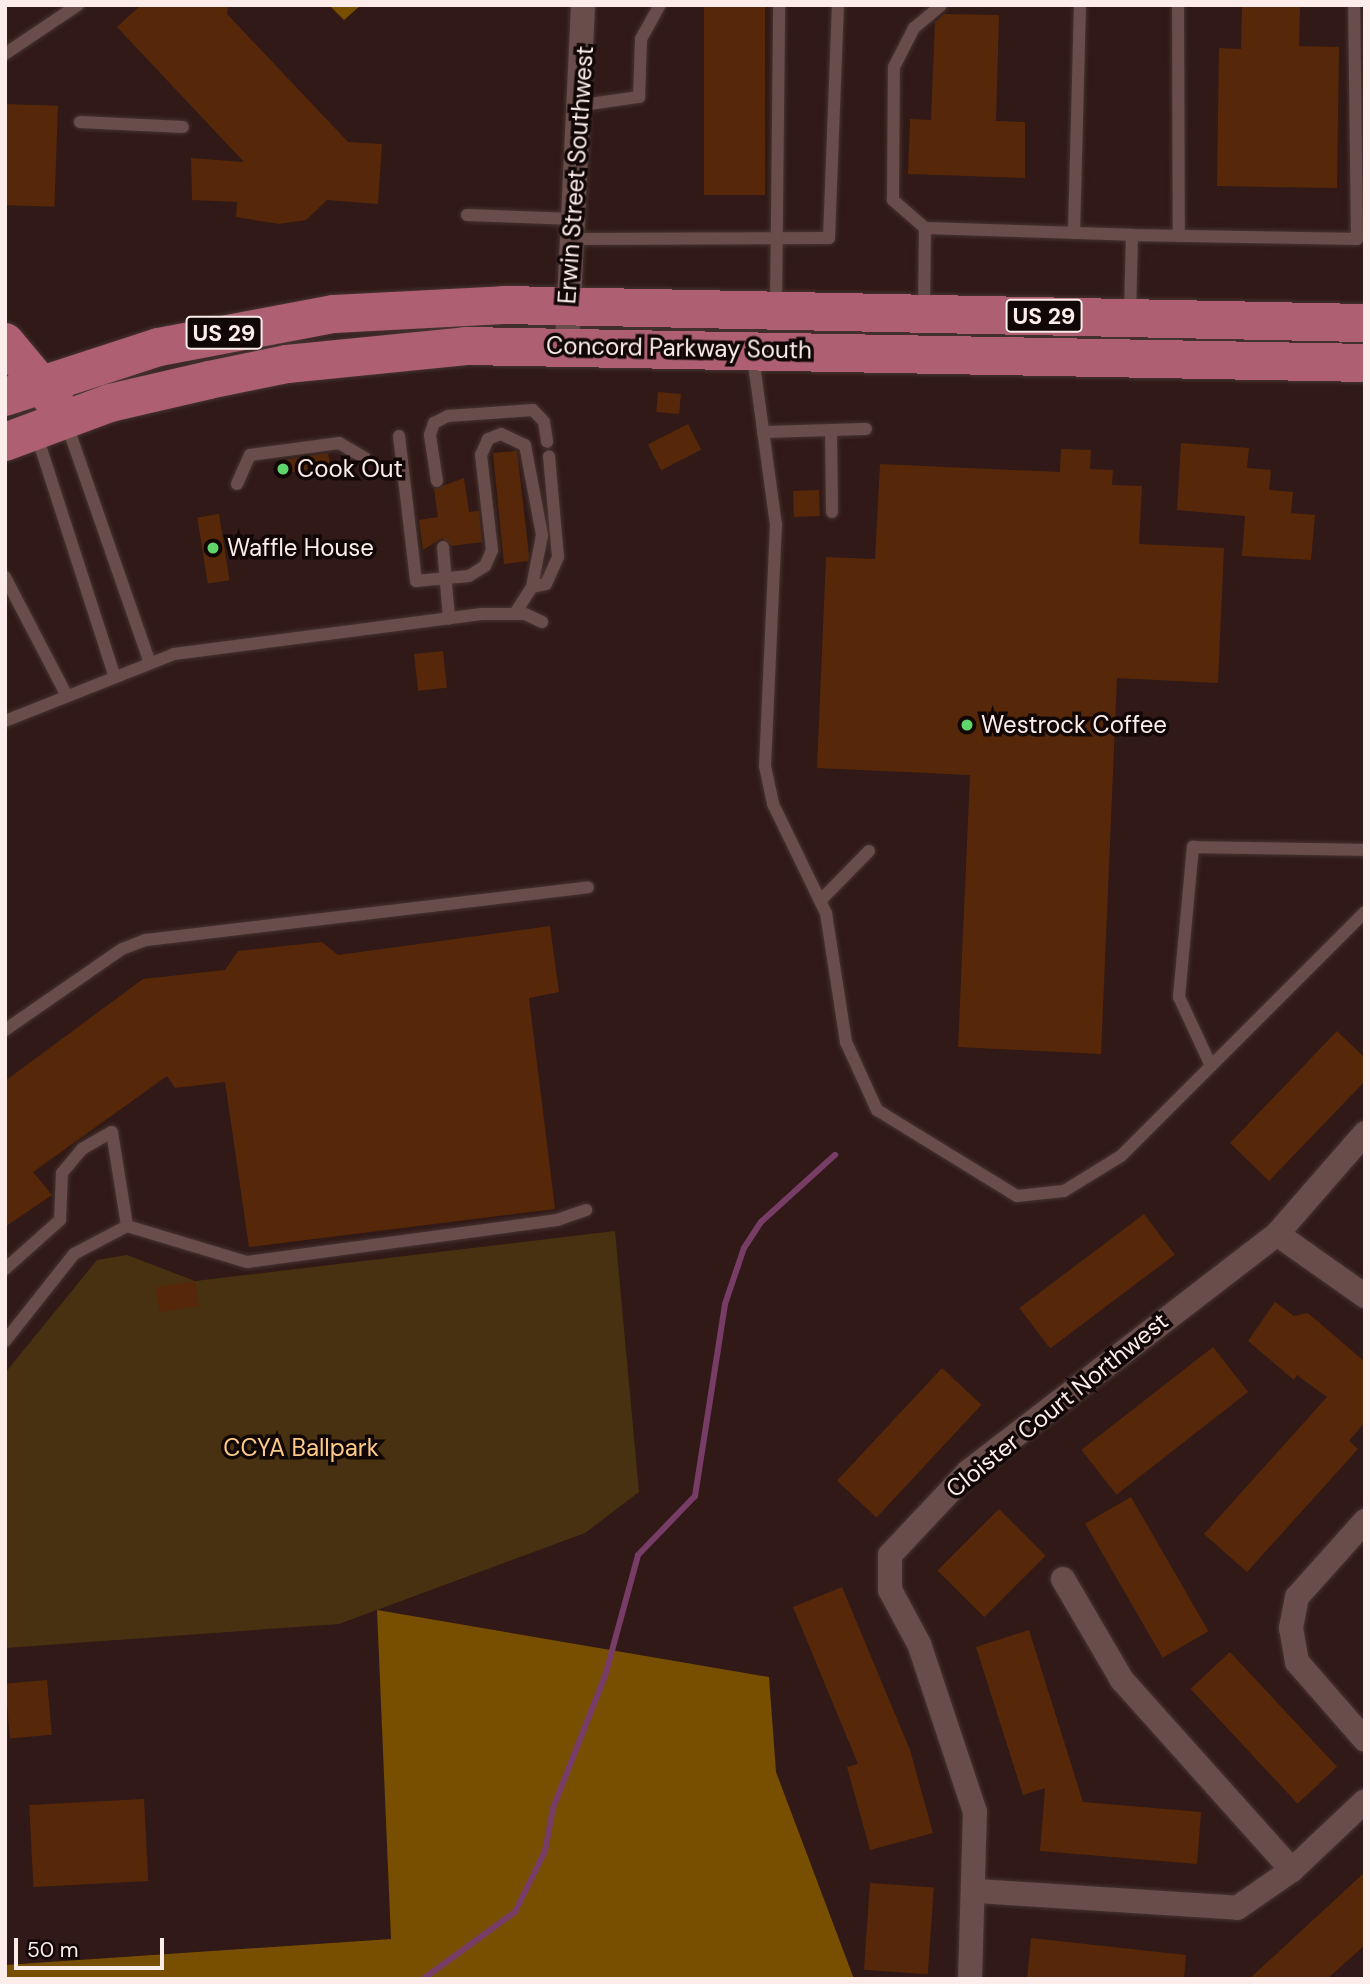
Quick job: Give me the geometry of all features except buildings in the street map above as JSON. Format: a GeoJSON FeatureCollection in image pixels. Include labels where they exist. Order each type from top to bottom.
{"type":"FeatureCollection","features":[{"type":"Feature","properties":{"kind":"main road","name":"Concord Parkway South"},"geometry":{"type":"LineString","coordinates":[[16,392],[159,346],[334,314],[568,306],[776,308],[1365,323]]}},
{"type":"Feature","properties":{"kind":"main road"},"geometry":{"type":"LineString","coordinates":[[5,342],[16,392],[34,430]]}},
{"type":"Feature","properties":{"kind":"main road","name":"Concord Parkway South"},"geometry":{"type":"LineString","coordinates":[[34,430],[287,364],[400,350],[568,345],[1365,363]]}},
{"type":"Feature","properties":{"kind":"street","name":"Erwin Street Southwest"},"geometry":{"type":"LineString","coordinates":[[568,345],[568,306],[582,105],[583,5]]}},
{"type":"Feature","properties":{"kind":"street","name":"Cloister Court Northwest"},"geometry":{"type":"LineString","coordinates":[[970,1979],[977,1891],[975,1812],[919,1644],[890,1590],[890,1555],[968,1472],[1278,1234],[1365,1133]]}},
{"type":"Feature","properties":{"kind":"street"},"geometry":{"type":"LineString","coordinates":[[1278,1234],[1365,1297]]}},
{"type":"Feature","properties":{"kind":"street"},"geometry":{"type":"LineString","coordinates":[[1365,1521],[1297,1597],[1292,1628],[1297,1662],[1365,1741]]}},
{"type":"Feature","properties":{"kind":"street"},"geometry":{"type":"LineString","coordinates":[[1063,1580],[1122,1681],[1292,1870]]}},
{"type":"Feature","properties":{"kind":"street"},"geometry":{"type":"LineString","coordinates":[[977,1891],[1237,1908],[1292,1870],[1365,1801]]}},
{"type":"Feature","properties":{"kind":"lane"},"geometry":{"type":"LineString","coordinates":[[5,54],[77,5]]}},
{"type":"Feature","properties":{"kind":"lane"},"geometry":{"type":"LineString","coordinates":[[582,105],[639,97],[641,39],[660,5]]}},
{"type":"Feature","properties":{"kind":"lane"},"geometry":{"type":"LineString","coordinates":[[776,308],[775,236],[783,79],[779,5]]}},
{"type":"Feature","properties":{"kind":"lane"},"geometry":{"type":"LineString","coordinates":[[467,215],[573,229],[829,237],[838,5]]}},
{"type":"Feature","properties":{"kind":"lane"},"geometry":{"type":"LineString","coordinates":[[941,5],[914,28],[894,67],[893,200],[925,228],[1357,239],[1354,5]]}},
{"type":"Feature","properties":{"kind":"lane"},"geometry":{"type":"LineString","coordinates":[[1074,233],[1080,5]]}},
{"type":"Feature","properties":{"kind":"lane"},"geometry":{"type":"LineString","coordinates":[[1178,5],[1179,236]]}},
{"type":"Feature","properties":{"kind":"lane"},"geometry":{"type":"LineString","coordinates":[[80,122],[183,127]]}},
{"type":"Feature","properties":{"kind":"lane"},"geometry":{"type":"LineString","coordinates":[[923,313],[925,228]]}},
{"type":"Feature","properties":{"kind":"lane"},"geometry":{"type":"LineString","coordinates":[[1130,318],[1132,235]]}},
{"type":"Feature","properties":{"kind":"lane"},"geometry":{"type":"LineString","coordinates":[[752,349],[776,524],[765,766],[773,804],[820,901],[846,1042],[877,1110],[1017,1196],[1064,1191],[1121,1156],[1365,912]]}},
{"type":"Feature","properties":{"kind":"lane"},"geometry":{"type":"LineString","coordinates":[[437,481],[430,435],[434,423],[448,416],[533,410],[544,422],[547,442]]}},
{"type":"Feature","properties":{"kind":"lane"},"geometry":{"type":"LineString","coordinates":[[763,432],[866,429]]}},
{"type":"Feature","properties":{"kind":"lane"},"geometry":{"type":"LineString","coordinates":[[34,430],[150,663]]}},
{"type":"Feature","properties":{"kind":"lane"},"geometry":{"type":"LineString","coordinates":[[34,430],[114,675]]}},
{"type":"Feature","properties":{"kind":"lane"},"geometry":{"type":"LineString","coordinates":[[831,430],[832,512]]}},
{"type":"Feature","properties":{"kind":"lane"},"geometry":{"type":"LineString","coordinates":[[399,436],[416,581],[469,576],[485,566],[492,550],[481,455],[488,439],[501,434],[525,445],[542,535],[532,587],[515,613]]}},
{"type":"Feature","properties":{"kind":"lane"},"geometry":{"type":"LineString","coordinates":[[237,484],[250,455],[339,443],[365,458]]}},
{"type":"Feature","properties":{"kind":"lane"},"geometry":{"type":"LineString","coordinates":[[532,587],[546,584],[558,557],[549,456]]}},
{"type":"Feature","properties":{"kind":"lane"},"geometry":{"type":"LineString","coordinates":[[443,547],[449,618]]}},
{"type":"Feature","properties":{"kind":"lane"},"geometry":{"type":"LineString","coordinates":[[5,577],[66,694]]}},
{"type":"Feature","properties":{"kind":"lane"},"geometry":{"type":"LineString","coordinates":[[5,721],[66,694],[174,654],[449,618],[515,613],[542,622]]}},
{"type":"Feature","properties":{"kind":"lane"},"geometry":{"type":"LineString","coordinates":[[1211,1066],[1179,996],[1193,847],[1365,850]]}},
{"type":"Feature","properties":{"kind":"lane"},"geometry":{"type":"LineString","coordinates":[[820,901],[869,851]]}},
{"type":"Feature","properties":{"kind":"lane"},"geometry":{"type":"LineString","coordinates":[[5,1030],[122,949],[146,940],[587,887]]}},
{"type":"Feature","properties":{"kind":"lane"},"geometry":{"type":"LineString","coordinates":[[5,1269],[60,1220],[62,1173],[82,1149],[112,1132],[127,1226]]}},
{"type":"Feature","properties":{"kind":"lane"},"geometry":{"type":"LineString","coordinates":[[5,1341],[74,1254],[127,1226],[247,1262],[557,1220],[586,1210]]}},
{"type":"Feature","properties":{"kind":"green space","name":"CCYA Ballpark"},"geometry":{"type":"Polygon","coordinates":[[[615,1231],[639,1492],[585,1533],[339,1624],[5,1648],[5,1373],[97,1260],[127,1255],[195,1281],[615,1231]]]}},
{"type":"Feature","properties":{"kind":"shaded area"},"geometry":{"type":"Polygon","coordinates":[[[329,5],[361,5],[344,20],[329,5]]]}},
{"type":"Feature","properties":{"kind":"shaded area"},"geometry":{"type":"Polygon","coordinates":[[[377,1610],[769,1677],[776,1772],[854,1979],[5,1979],[5,1965],[391,1939],[377,1610]]]}},
{"type":"Feature","properties":{"kind":"waterway"},"geometry":{"type":"LineString","coordinates":[[423,1979],[515,1912],[545,1851],[553,1808],[605,1676],[638,1555],[695,1496],[725,1304],[744,1248],[761,1222],[835,1155]]}},
{"type":"Feature","properties":{"kind":"place","name":"Cook Out"},"geometry":{"type":"Point","coordinates":[283,469]}},
{"type":"Feature","properties":{"kind":"place","name":"Waffle House"},"geometry":{"type":"Point","coordinates":[213,548]}},
{"type":"Feature","properties":{"kind":"place","name":"Westrock Coffee"},"geometry":{"type":"Point","coordinates":[967,725]}}]}
